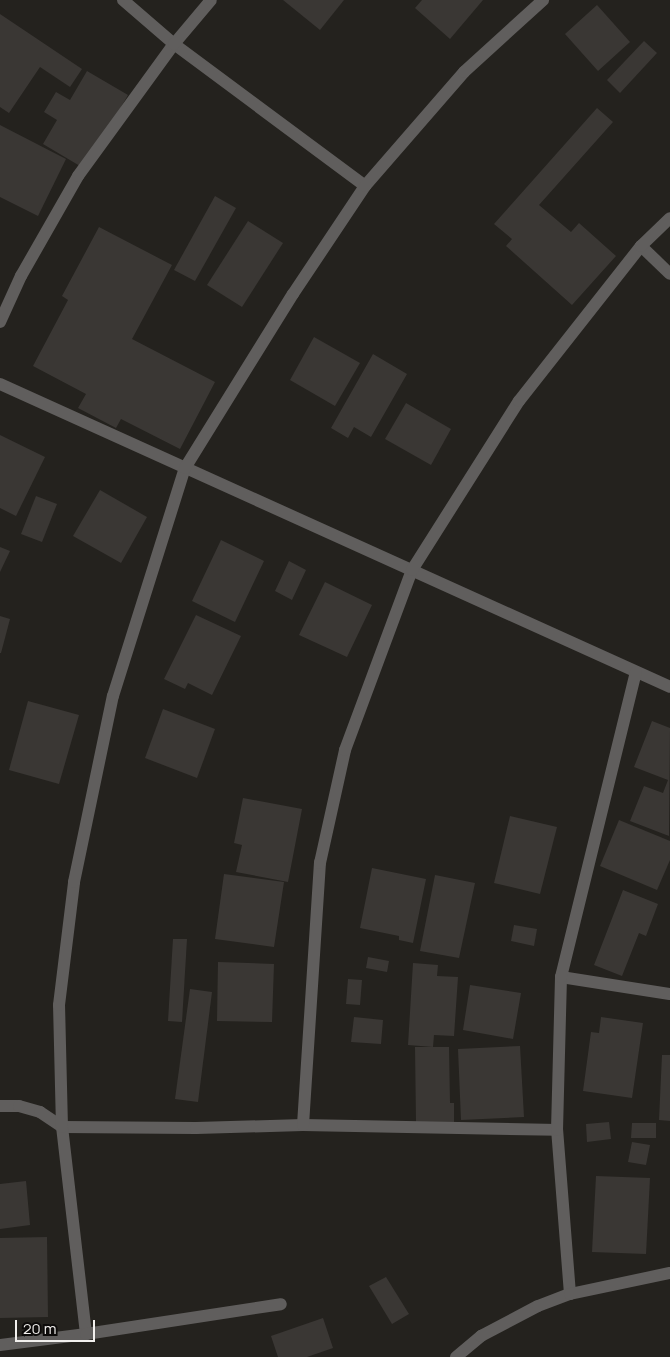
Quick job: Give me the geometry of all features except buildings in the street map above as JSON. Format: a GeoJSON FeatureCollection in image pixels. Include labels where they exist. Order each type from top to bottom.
{"type":"FeatureCollection","features":[{"type":"Feature","properties":{"kind":"street"},"geometry":{"type":"LineString","coordinates":[[123,0],[174,44],[365,186]]}},
{"type":"Feature","properties":{"kind":"street"},"geometry":{"type":"LineString","coordinates":[[0,322],[21,276],[78,176],[174,44],[211,0]]}},
{"type":"Feature","properties":{"kind":"street"},"geometry":{"type":"LineString","coordinates":[[86,1334],[62,1127],[59,1005],[74,882],[113,696],[185,468],[293,294],[365,186],[464,72],[543,0]]}},
{"type":"Feature","properties":{"kind":"street"},"geometry":{"type":"LineString","coordinates":[[303,1125],[320,863],[345,750],[412,570],[518,401],[641,246],[670,218]]}},
{"type":"Feature","properties":{"kind":"street"},"geometry":{"type":"LineString","coordinates":[[641,246],[670,274]]}},
{"type":"Feature","properties":{"kind":"street"},"geometry":{"type":"LineString","coordinates":[[0,384],[670,687]]}},
{"type":"Feature","properties":{"kind":"street"},"geometry":{"type":"LineString","coordinates":[[570,1294],[557,1130],[561,977],[636,672]]}},
{"type":"Feature","properties":{"kind":"street"},"geometry":{"type":"LineString","coordinates":[[561,977],[670,994]]}},
{"type":"Feature","properties":{"kind":"street"},"geometry":{"type":"LineString","coordinates":[[0,1106],[20,1106],[40,1112],[62,1127],[196,1128],[303,1125],[557,1130]]}},
{"type":"Feature","properties":{"kind":"street"},"geometry":{"type":"LineString","coordinates":[[456,1357],[481,1336],[538,1306],[570,1294],[670,1273]]}},
{"type":"Feature","properties":{"kind":"street"},"geometry":{"type":"LineString","coordinates":[[0,1345],[86,1334],[281,1304]]}}]}
